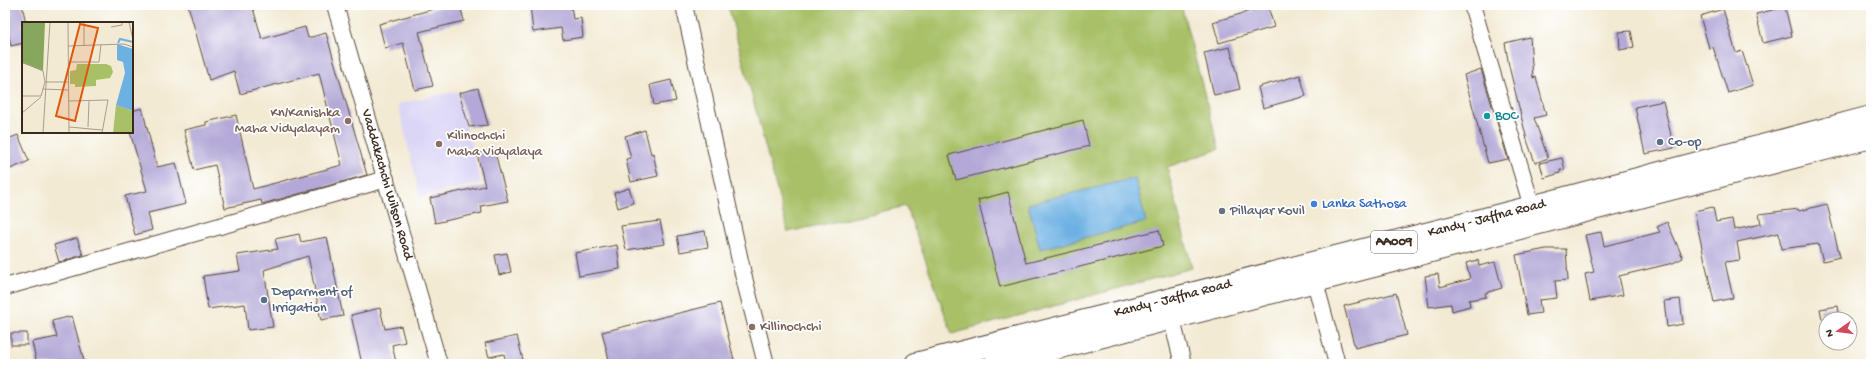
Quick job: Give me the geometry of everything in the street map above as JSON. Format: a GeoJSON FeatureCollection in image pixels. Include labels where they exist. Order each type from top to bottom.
{"type":"FeatureCollection","features":[{"type":"Feature","properties":{"kind":"highway","name":"Kandy - Jaffna Road"},"geometry":{"type":"LineString","coordinates":[[916,364],[1169,310],[1315,282],[1871,117]]}},
{"type":"Feature","properties":{"kind":"highway","name":"Kandy - Jaffna Road"},"geometry":{"type":"LineString","coordinates":[[995,364],[1169,310],[1535,216],[1871,137]]}},
{"type":"Feature","properties":{"kind":"street","name":"Vaddakachchi Wilson Road"},"geometry":{"type":"LineString","coordinates":[[335,5],[439,364]]}},
{"type":"Feature","properties":{"kind":"street"},"geometry":{"type":"LineString","coordinates":[[684,5],[743,274],[766,364]]}},
{"type":"Feature","properties":{"kind":"street"},"geometry":{"type":"LineString","coordinates":[[1472,5],[1535,216]]}},
{"type":"Feature","properties":{"kind":"street"},"geometry":{"type":"LineString","coordinates":[[5,287],[386,179]]}},
{"type":"Feature","properties":{"kind":"street"},"geometry":{"type":"LineString","coordinates":[[1315,282],[1336,364]]}},
{"type":"Feature","properties":{"kind":"street"},"geometry":{"type":"LineString","coordinates":[[1169,310],[1183,364]]}},
{"type":"Feature","properties":{"kind":"shaded area","name":"Kilinochchi Maha Vidyalaya"},"geometry":{"type":"Polygon","coordinates":[[[457,91],[481,183],[420,197],[398,104],[457,91]]]}},
{"type":"Feature","properties":{"kind":"green space"},"geometry":{"type":"Polygon","coordinates":[[[728,5],[1181,5],[1219,149],[1167,167],[1192,268],[952,334],[906,206],[788,232],[728,5]]]}},
{"type":"Feature","properties":{"kind":"water"},"geometry":{"type":"Polygon","coordinates":[[[1135,178],[1146,222],[1040,249],[1028,204],[1135,178]]]}},
{"type":"Feature","properties":{"kind":"building"},"geometry":{"type":"Polygon","coordinates":[[[5,5],[22,5],[26,22],[22,22],[22,43],[11,46],[5,16],[5,5]]]}},
{"type":"Feature","properties":{"kind":"building"},"geometry":{"type":"Polygon","coordinates":[[[188,5],[252,5],[262,39],[305,27],[308,38],[326,33],[367,175],[262,204],[261,200],[225,208],[215,165],[194,170],[184,130],[206,125],[206,122],[236,115],[253,189],[342,165],[319,73],[240,94],[234,71],[209,80],[188,5]]]}},
{"type":"Feature","properties":{"kind":"building"},"geometry":{"type":"Polygon","coordinates":[[[448,5],[460,5],[464,21],[419,32],[433,86],[415,90],[403,43],[385,48],[379,24],[448,5]]]}},
{"type":"Feature","properties":{"kind":"building"},"geometry":{"type":"Polygon","coordinates":[[[530,5],[571,5],[573,19],[581,18],[583,37],[563,40],[561,28],[533,32],[530,5]]]}},
{"type":"Feature","properties":{"kind":"building"},"geometry":{"type":"Polygon","coordinates":[[[1268,6],[1274,27],[1219,43],[1213,22],[1268,6]]]}},
{"type":"Feature","properties":{"kind":"building"},"geometry":{"type":"Polygon","coordinates":[[[1785,7],[1792,36],[1763,43],[1756,14],[1785,7]]]}},
{"type":"Feature","properties":{"kind":"building"},"geometry":{"type":"Polygon","coordinates":[[[1723,9],[1736,53],[1742,51],[1753,85],[1728,93],[1713,47],[1709,48],[1700,16],[1723,9]]]}},
{"type":"Feature","properties":{"kind":"building"},"geometry":{"type":"Polygon","coordinates":[[[1631,31],[1634,47],[1620,50],[1619,32],[1631,31]]]}},
{"type":"Feature","properties":{"kind":"building"},"geometry":{"type":"Polygon","coordinates":[[[1530,37],[1533,78],[1536,77],[1546,115],[1534,118],[1548,158],[1535,163],[1527,140],[1505,43],[1530,37]]]}},
{"type":"Feature","properties":{"kind":"building"},"geometry":{"type":"Polygon","coordinates":[[[1230,47],[1240,89],[1214,95],[1204,53],[1230,47]]]}},
{"type":"Feature","properties":{"kind":"building","name":"BOC"},"geometry":{"type":"Polygon","coordinates":[[[1481,69],[1508,159],[1488,163],[1464,75],[1481,69]]]}},
{"type":"Feature","properties":{"kind":"building"},"geometry":{"type":"Polygon","coordinates":[[[1300,75],[1306,96],[1263,108],[1258,87],[1300,75]]]}},
{"type":"Feature","properties":{"kind":"building"},"geometry":{"type":"Polygon","coordinates":[[[671,80],[676,101],[654,105],[650,85],[671,80]]]}},
{"type":"Feature","properties":{"kind":"building"},"geometry":{"type":"Polygon","coordinates":[[[478,88],[488,125],[469,127],[459,93],[478,88]]]}},
{"type":"Feature","properties":{"kind":"building"},"geometry":{"type":"Polygon","coordinates":[[[1663,101],[1674,148],[1645,154],[1635,107],[1663,101]]]}},
{"type":"Feature","properties":{"kind":"building"},"geometry":{"type":"Polygon","coordinates":[[[142,108],[157,167],[176,163],[186,204],[148,213],[152,230],[135,235],[125,196],[147,191],[130,133],[133,133],[133,111],[142,108]]]}},
{"type":"Feature","properties":{"kind":"building"},"geometry":{"type":"Polygon","coordinates":[[[1083,120],[1089,146],[956,180],[949,155],[1083,120]]]}},
{"type":"Feature","properties":{"kind":"building"},"geometry":{"type":"Polygon","coordinates":[[[645,130],[651,154],[653,153],[658,176],[631,182],[626,159],[631,158],[625,136],[645,130]]]}},
{"type":"Feature","properties":{"kind":"building"},"geometry":{"type":"Polygon","coordinates":[[[18,135],[29,161],[8,170],[5,162],[5,140],[18,135]]]}},
{"type":"Feature","properties":{"kind":"building"},"geometry":{"type":"Polygon","coordinates":[[[494,149],[508,201],[481,206],[482,213],[435,223],[430,198],[485,186],[477,154],[494,149]]]}},
{"type":"Feature","properties":{"kind":"building"},"geometry":{"type":"Polygon","coordinates":[[[1562,158],[1565,170],[1560,170],[1560,173],[1544,178],[1540,163],[1562,158]]]}},
{"type":"Feature","properties":{"kind":"building"},"geometry":{"type":"Polygon","coordinates":[[[629,188],[634,203],[618,208],[614,193],[629,188]]]}},
{"type":"Feature","properties":{"kind":"building"},"geometry":{"type":"Polygon","coordinates":[[[1008,192],[1026,263],[1159,230],[1163,246],[1000,287],[978,200],[1008,192]]]}},
{"type":"Feature","properties":{"kind":"building"},"geometry":{"type":"Polygon","coordinates":[[[1827,204],[1840,257],[1823,261],[1818,244],[1781,249],[1779,233],[1737,242],[1740,260],[1725,262],[1733,298],[1714,302],[1694,211],[1713,207],[1716,222],[1732,219],[1734,230],[1761,224],[1759,214],[1798,209],[1799,211],[1827,204]]]}},
{"type":"Feature","properties":{"kind":"building"},"geometry":{"type":"Polygon","coordinates":[[[660,221],[665,244],[626,250],[621,226],[660,221]]]}},
{"type":"Feature","properties":{"kind":"building"},"geometry":{"type":"Polygon","coordinates":[[[1667,222],[1683,258],[1673,263],[1619,276],[1623,295],[1590,301],[1585,274],[1594,272],[1585,235],[1601,232],[1604,246],[1660,232],[1657,227],[1667,222]]]}},
{"type":"Feature","properties":{"kind":"building"},"geometry":{"type":"Polygon","coordinates":[[[705,231],[708,247],[680,252],[677,236],[705,231]]]}},
{"type":"Feature","properties":{"kind":"building"},"geometry":{"type":"Polygon","coordinates":[[[299,234],[301,242],[327,237],[343,316],[321,320],[308,256],[264,270],[273,327],[248,330],[245,304],[208,309],[203,276],[240,271],[237,255],[278,249],[275,239],[299,234]]]}},
{"type":"Feature","properties":{"kind":"building"},"geometry":{"type":"Polygon","coordinates":[[[77,238],[83,255],[59,262],[54,245],[77,238]]]}},
{"type":"Feature","properties":{"kind":"building"},"geometry":{"type":"Polygon","coordinates":[[[617,245],[620,269],[579,276],[575,253],[617,245]]]}},
{"type":"Feature","properties":{"kind":"building"},"geometry":{"type":"Polygon","coordinates":[[[1546,249],[1566,249],[1568,280],[1555,281],[1557,298],[1539,300],[1541,313],[1527,315],[1516,255],[1546,249]]]}},
{"type":"Feature","properties":{"kind":"building"},"geometry":{"type":"Polygon","coordinates":[[[507,253],[511,272],[499,275],[495,255],[507,253]]]}},
{"type":"Feature","properties":{"kind":"building"},"geometry":{"type":"Polygon","coordinates":[[[1478,260],[1479,266],[1495,262],[1502,288],[1485,293],[1486,297],[1469,300],[1470,306],[1452,311],[1451,304],[1429,307],[1425,276],[1438,274],[1440,287],[1470,279],[1466,263],[1478,260]]]}},
{"type":"Feature","properties":{"kind":"building"},"geometry":{"type":"Polygon","coordinates":[[[1396,293],[1407,335],[1355,348],[1344,306],[1396,293]]]}},
{"type":"Feature","properties":{"kind":"building"},"geometry":{"type":"Polygon","coordinates":[[[1680,299],[1683,324],[1667,327],[1664,301],[1680,299]]]}},
{"type":"Feature","properties":{"kind":"building"},"geometry":{"type":"Polygon","coordinates":[[[720,303],[735,364],[610,364],[602,332],[720,303]]]}},
{"type":"Feature","properties":{"kind":"building"},"geometry":{"type":"Polygon","coordinates":[[[1838,306],[1839,311],[1820,311],[1820,309],[1838,306]]]}},
{"type":"Feature","properties":{"kind":"building"},"geometry":{"type":"Polygon","coordinates":[[[380,308],[385,329],[401,326],[405,342],[392,345],[396,362],[385,364],[362,364],[351,315],[380,308]]]}},
{"type":"Feature","properties":{"kind":"building"},"geometry":{"type":"Polygon","coordinates":[[[72,316],[85,364],[37,364],[32,342],[57,337],[52,321],[72,316]]]}},
{"type":"Feature","properties":{"kind":"building"},"geometry":{"type":"Polygon","coordinates":[[[11,333],[27,333],[27,345],[11,345],[11,333]]]}},
{"type":"Feature","properties":{"kind":"building"},"geometry":{"type":"Polygon","coordinates":[[[517,336],[524,364],[506,364],[504,354],[489,357],[485,343],[517,336]]]}},
{"type":"Feature","properties":{"kind":"place","name":"BOC"},"geometry":{"type":"Point","coordinates":[1487,116]}},
{"type":"Feature","properties":{"kind":"place","name":"Kn/Kanishka Maha Vidyalayam"},"geometry":{"type":"Point","coordinates":[348,121]}},
{"type":"Feature","properties":{"kind":"place","name":"Co-op"},"geometry":{"type":"Point","coordinates":[1660,142]}},
{"type":"Feature","properties":{"kind":"place","name":"Kilinochchi Maha Vidyalaya"},"geometry":{"type":"Point","coordinates":[439,144]}},
{"type":"Feature","properties":{"kind":"place","name":"Lanka Sathosa"},"geometry":{"type":"Point","coordinates":[1314,204]}},
{"type":"Feature","properties":{"kind":"place","name":"Pillayar Kovil"},"geometry":{"type":"Point","coordinates":[1222,211]}},
{"type":"Feature","properties":{"kind":"place","name":"Deparment of Irrigation"},"geometry":{"type":"Point","coordinates":[264,300]}},
{"type":"Feature","properties":{"kind":"place","name":"Killinochchi"},"geometry":{"type":"Point","coordinates":[752,327]}}]}
